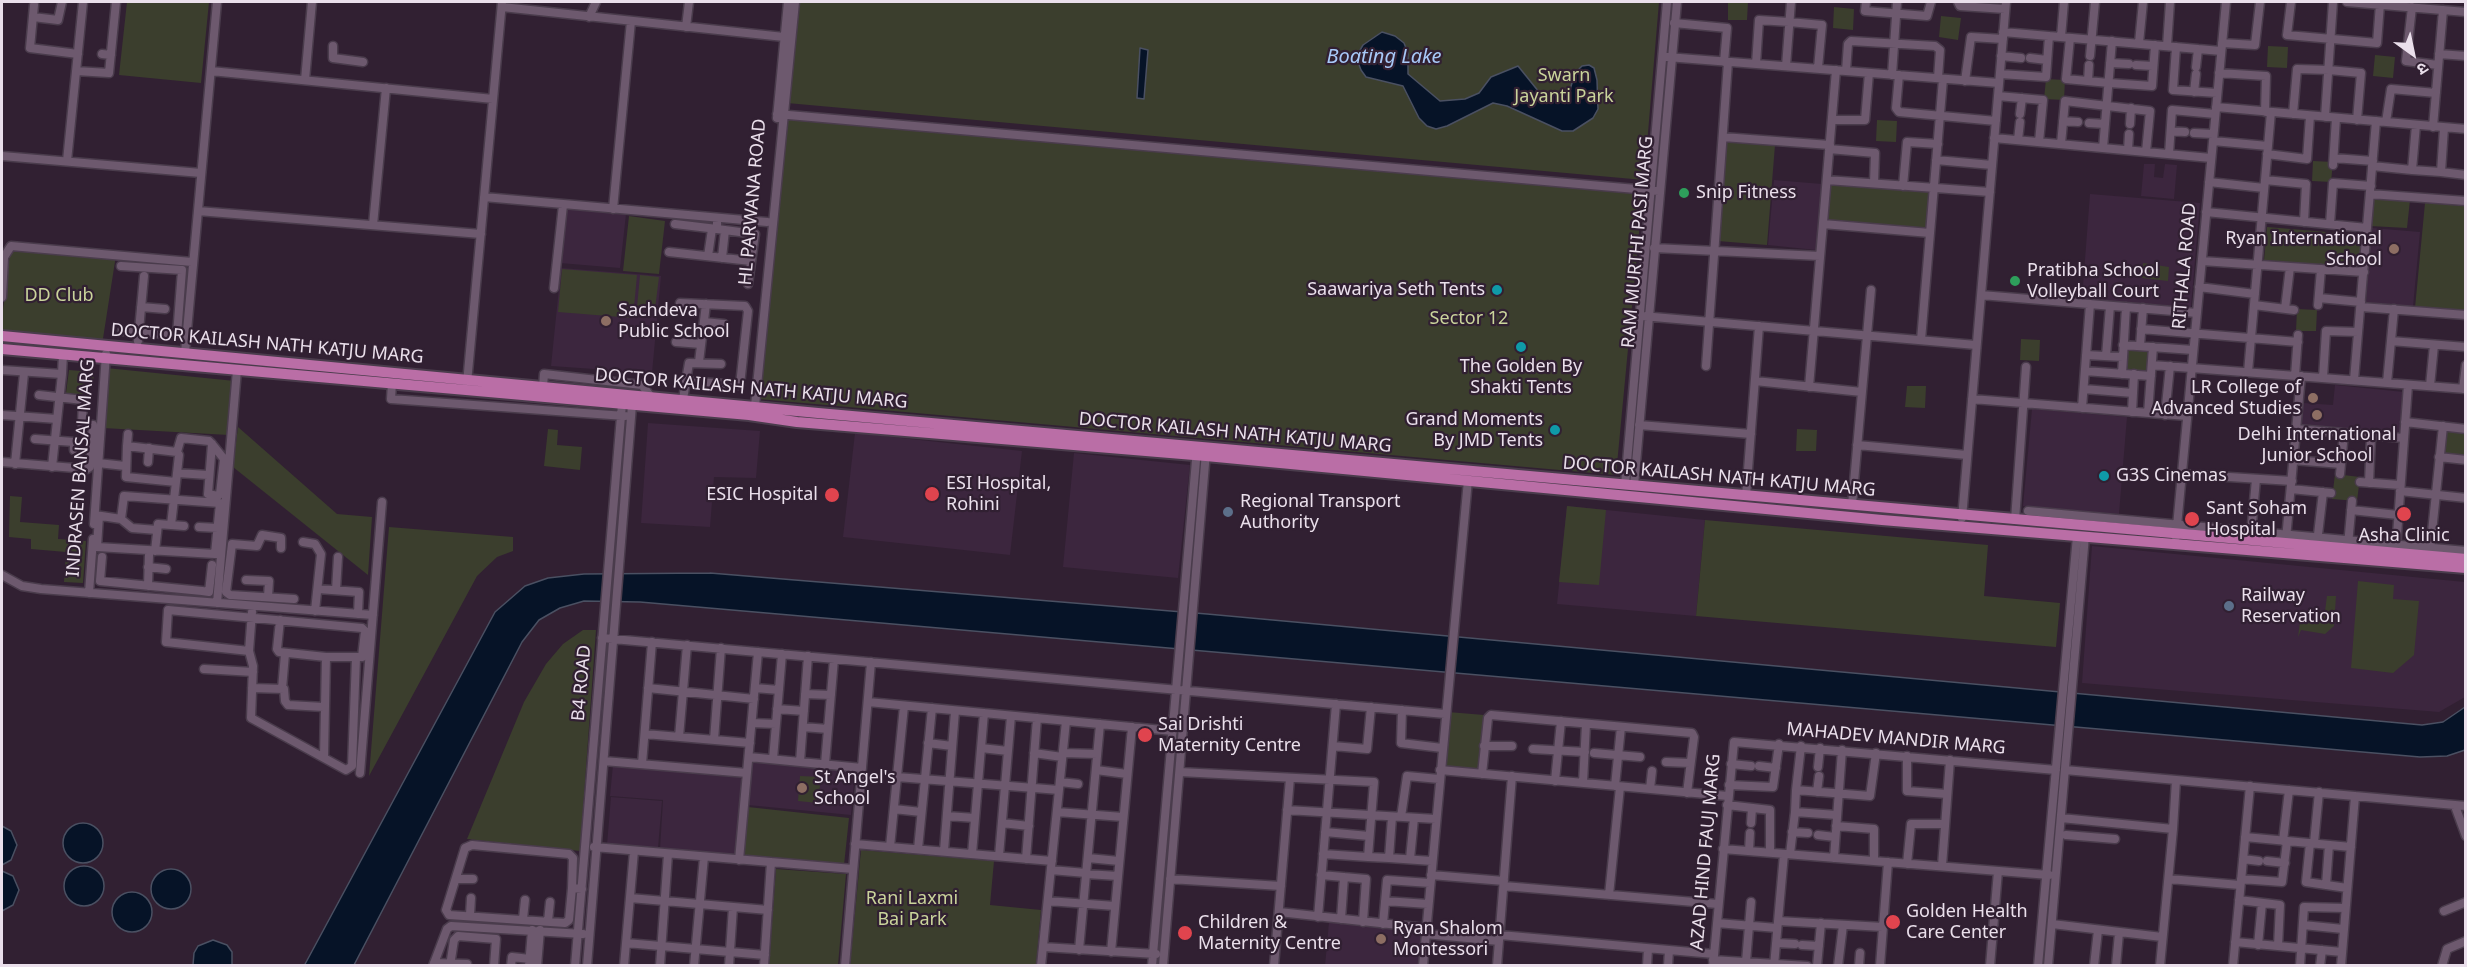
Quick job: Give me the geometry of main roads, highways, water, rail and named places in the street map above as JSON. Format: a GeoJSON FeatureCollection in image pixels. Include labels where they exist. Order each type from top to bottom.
{"type":"FeatureCollection","features":[{"type":"Feature","properties":{"kind":"main road","name":"DOCTOR KAILASH NATH KATJU MARG"},"geometry":{"type":"LineString","coordinates":[[2,336],[185,353],[464,386],[625,408],[817,417],[1961,521],[2016,520],[2465,555]]}},
{"type":"Feature","properties":{"kind":"main road","name":"DOCTOR KAILASH NATH KATJU MARG"},"geometry":{"type":"LineString","coordinates":[[2,349],[392,383],[543,387],[651,396],[753,406],[817,417]]}},
{"type":"Feature","properties":{"kind":"main road","name":"DOCTOR KAILASH NATH KATJU MARG"},"geometry":{"type":"LineString","coordinates":[[1202,451],[1468,480],[1629,485],[1746,496],[1772,504],[1852,506],[2081,536],[2176,534],[2251,536],[2465,555]]}},
{"type":"Feature","properties":{"kind":"water","name":"Boating Lake"},"geometry":{"type":"Polygon","coordinates":[[[1382,32],[1395,36],[1404,43],[1408,53],[1408,74],[1440,101],[1465,99],[1479,93],[1491,77],[1518,66],[1539,92],[1549,95],[1569,93],[1575,73],[1582,66],[1589,65],[1594,68],[1597,80],[1598,109],[1593,118],[1573,131],[1562,131],[1507,106],[1493,103],[1447,126],[1436,129],[1427,126],[1419,118],[1403,86],[1366,77],[1361,70],[1356,57],[1363,45],[1382,32]]]}},
{"type":"Feature","properties":{"kind":"water"},"geometry":{"type":"Polygon","coordinates":[[[1140,48],[1148,50],[1144,99],[1137,98],[1140,48]]]}},
{"type":"Feature","properties":{"kind":"water"},"geometry":{"type":"Polygon","coordinates":[[[710,573],[1207,614],[2422,725],[2443,722],[2465,707],[2465,750],[2447,756],[2420,757],[640,602],[584,601],[560,608],[539,620],[522,642],[354,965],[304,966],[495,612],[525,586],[548,578],[584,574],[710,573]]]}},
{"type":"Feature","properties":{"kind":"water"},"geometry":{"type":"Polygon","coordinates":[[[83,823],[91,824],[97,829],[102,835],[102,851],[97,857],[91,862],[83,863],[75,862],[69,857],[64,851],[63,843],[64,835],[69,829],[75,824],[83,823]]]}},
{"type":"Feature","properties":{"kind":"water"},"geometry":{"type":"Polygon","coordinates":[[[2,826],[11,831],[17,845],[11,860],[2,865],[2,826]]]}},
{"type":"Feature","properties":{"kind":"water"},"geometry":{"type":"Polygon","coordinates":[[[84,866],[92,867],[98,872],[103,878],[103,894],[98,900],[92,905],[84,906],[76,905],[70,900],[65,894],[64,886],[65,878],[70,872],[76,867],[84,866]]]}},
{"type":"Feature","properties":{"kind":"water"},"geometry":{"type":"Polygon","coordinates":[[[171,869],[179,870],[185,875],[190,881],[190,897],[185,903],[179,908],[171,909],[163,908],[157,903],[152,897],[151,889],[152,881],[157,875],[163,870],[171,869]]]}},
{"type":"Feature","properties":{"kind":"water"},"geometry":{"type":"Polygon","coordinates":[[[2,871],[13,876],[19,890],[13,905],[2,911],[2,871]]]}},
{"type":"Feature","properties":{"kind":"water"},"geometry":{"type":"Polygon","coordinates":[[[132,892],[140,893],[146,898],[151,904],[151,920],[146,926],[140,931],[132,932],[124,931],[118,926],[113,920],[112,912],[113,904],[118,898],[124,893],[132,892]]]}},
{"type":"Feature","properties":{"kind":"water"},"geometry":{"type":"Polygon","coordinates":[[[213,940],[227,945],[232,952],[232,965],[193,965],[194,953],[198,946],[213,940]]]}},
{"type":"Feature","properties":{"kind":"place","name":"Snip Fitness"},"geometry":{"type":"Point","coordinates":[1684,193]}},
{"type":"Feature","properties":{"kind":"place","name":"Ryan International School"},"geometry":{"type":"Point","coordinates":[2394,249]}},
{"type":"Feature","properties":{"kind":"place","name":"Pratibha School Volleyball Court"},"geometry":{"type":"Point","coordinates":[2015,281]}},
{"type":"Feature","properties":{"kind":"place","name":"Saawariya Seth Tents"},"geometry":{"type":"Point","coordinates":[1497,290]}},
{"type":"Feature","properties":{"kind":"place","name":"Sachdeva Public School"},"geometry":{"type":"Point","coordinates":[606,321]}},
{"type":"Feature","properties":{"kind":"place","name":"The Golden By Shakti Tents"},"geometry":{"type":"Point","coordinates":[1521,347]}},
{"type":"Feature","properties":{"kind":"place","name":"LR College of Advanced Studies"},"geometry":{"type":"Point","coordinates":[2313,398]}},
{"type":"Feature","properties":{"kind":"place","name":"Delhi International Junior School"},"geometry":{"type":"Point","coordinates":[2317,415]}},
{"type":"Feature","properties":{"kind":"place","name":"Grand Moments By JMD Tents"},"geometry":{"type":"Point","coordinates":[1555,430]}},
{"type":"Feature","properties":{"kind":"place","name":"G3S Cinemas"},"geometry":{"type":"Point","coordinates":[2104,476]}},
{"type":"Feature","properties":{"kind":"place","name":"ESI Hospital, Rohini"},"geometry":{"type":"Point","coordinates":[932,494]}},
{"type":"Feature","properties":{"kind":"place","name":"ESIC Hospital"},"geometry":{"type":"Point","coordinates":[832,495]}},
{"type":"Feature","properties":{"kind":"place","name":"Regional Transport Authority"},"geometry":{"type":"Point","coordinates":[1228,512]}},
{"type":"Feature","properties":{"kind":"place","name":"Asha Clinic"},"geometry":{"type":"Point","coordinates":[2404,514]}},
{"type":"Feature","properties":{"kind":"place","name":"Sant Soham Hospital"},"geometry":{"type":"Point","coordinates":[2192,519]}},
{"type":"Feature","properties":{"kind":"place","name":"Railway Reservation"},"geometry":{"type":"Point","coordinates":[2229,606]}},
{"type":"Feature","properties":{"kind":"place","name":"Sai Drishti Maternity Centre"},"geometry":{"type":"Point","coordinates":[1145,735]}},
{"type":"Feature","properties":{"kind":"place","name":"St Angel's School"},"geometry":{"type":"Point","coordinates":[802,788]}},
{"type":"Feature","properties":{"kind":"place","name":"Golden Health Care Center"},"geometry":{"type":"Point","coordinates":[1893,922]}},
{"type":"Feature","properties":{"kind":"place","name":"Children & Maternity Centre"},"geometry":{"type":"Point","coordinates":[1185,933]}},
{"type":"Feature","properties":{"kind":"place","name":"Ryan Shalom Montessori"},"geometry":{"type":"Point","coordinates":[1381,939]}},
{"type":"Feature","properties":{"kind":"park label","name":"Swarn Jayanti Park"},"geometry":{"type":"Point","coordinates":[1564,86]}},
{"type":"Feature","properties":{"kind":"park label","name":"DD Club"},"geometry":{"type":"Point","coordinates":[59,296]}},
{"type":"Feature","properties":{"kind":"park label","name":"Sector 12"},"geometry":{"type":"Point","coordinates":[1469,319]}},
{"type":"Feature","properties":{"kind":"park label","name":"Rani Laxmi Bai Park"},"geometry":{"type":"Point","coordinates":[912,909]}}]}
